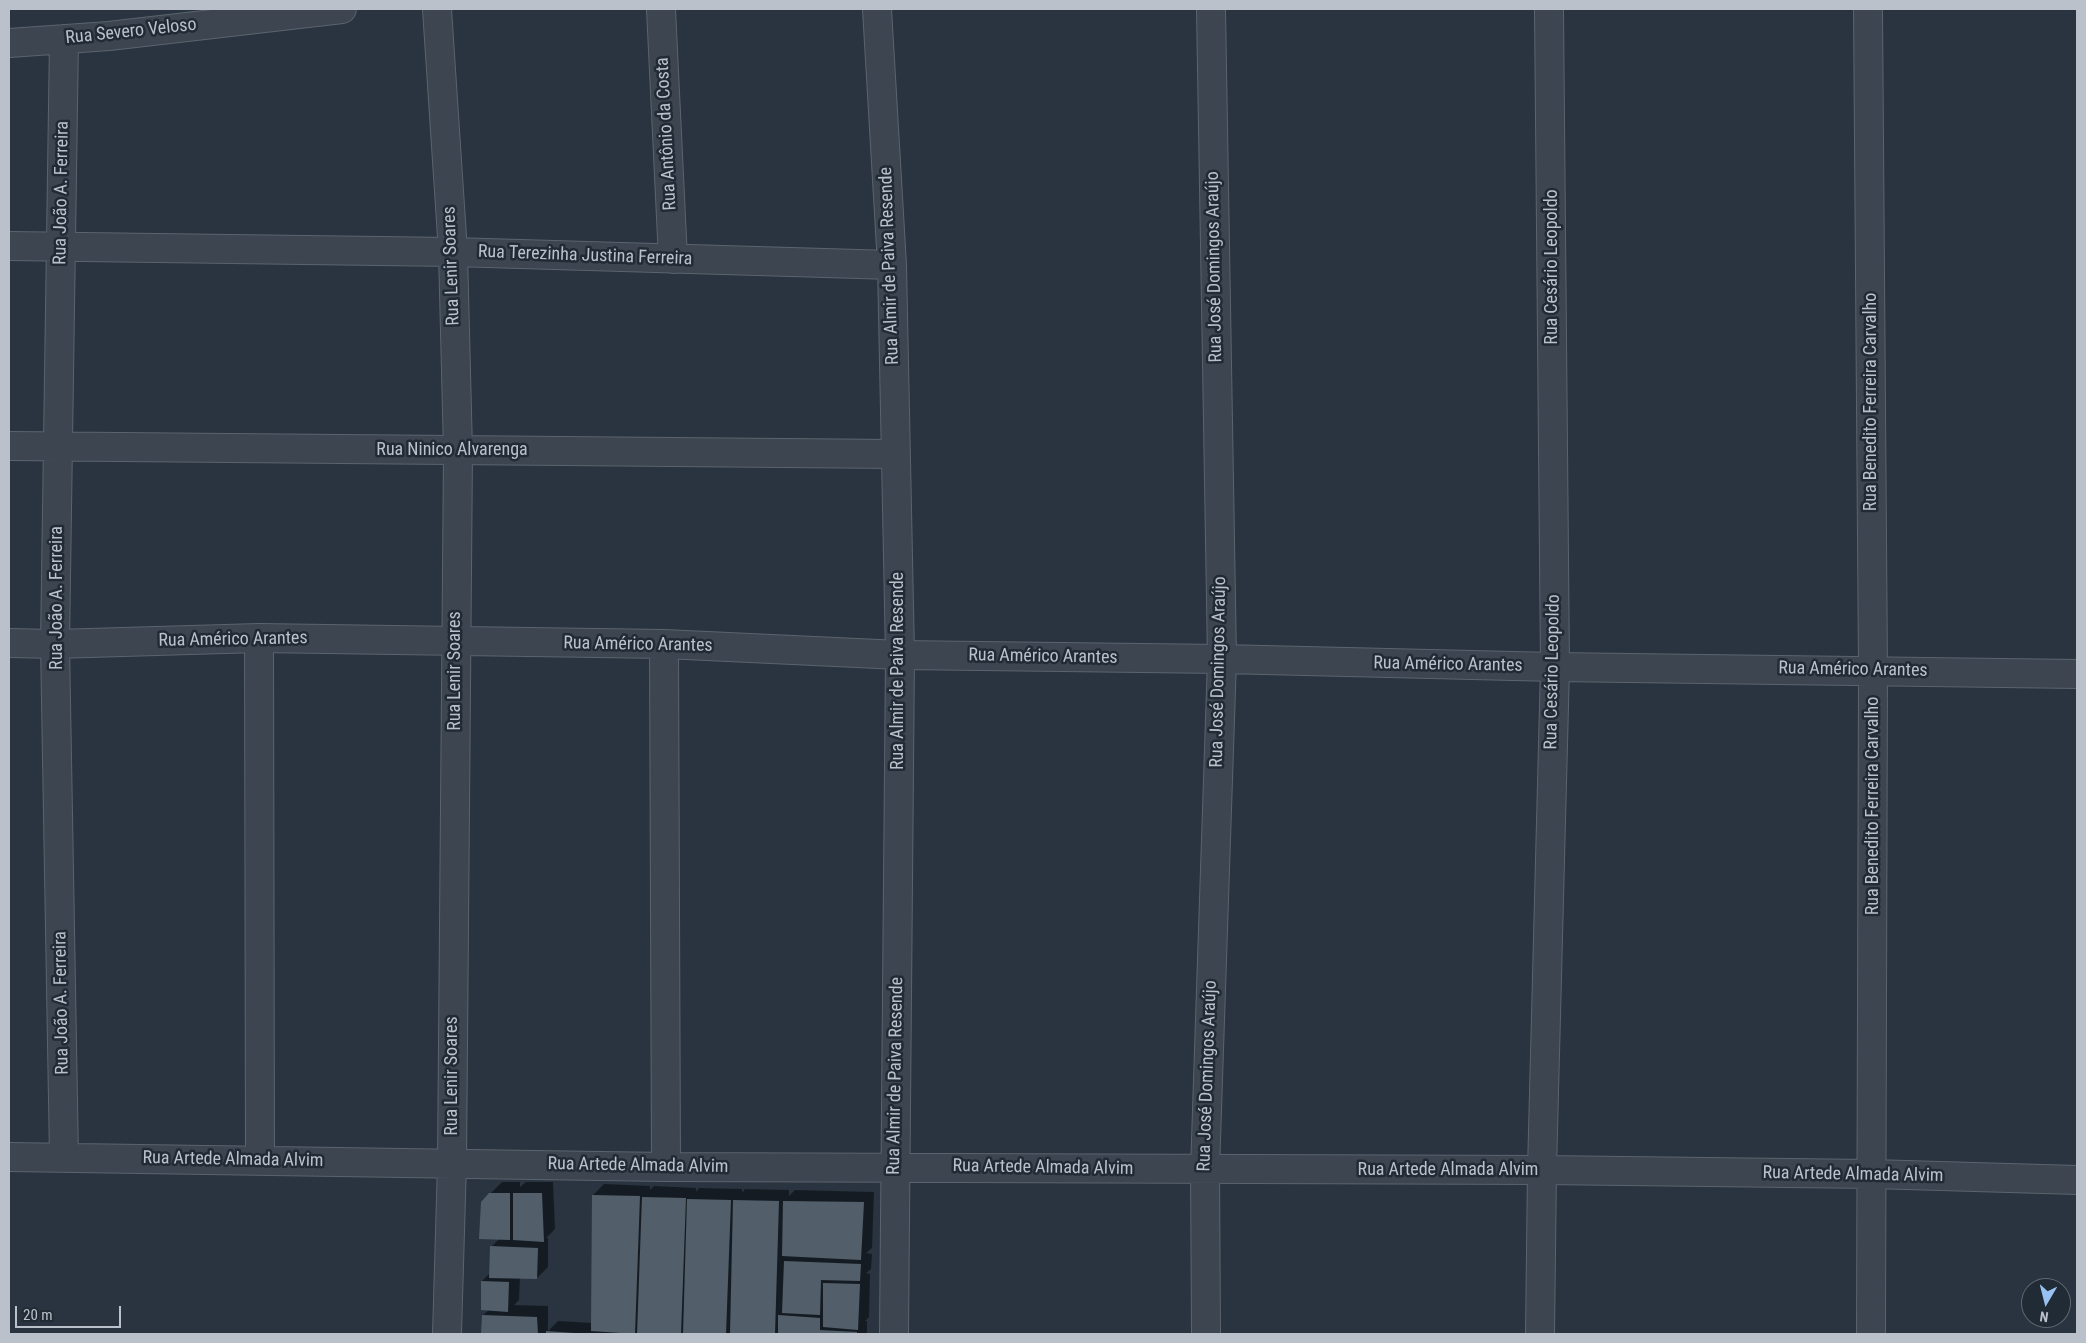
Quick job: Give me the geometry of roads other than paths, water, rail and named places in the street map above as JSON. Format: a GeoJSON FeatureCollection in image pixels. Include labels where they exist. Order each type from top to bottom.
{"type":"FeatureCollection","features":[{"type":"Feature","properties":{"kind":"street","name":"Rua Severo Veloso"},"geometry":{"type":"LineString","coordinates":[[9,43],[64,39],[342,9]]}},
{"type":"Feature","properties":{"kind":"street","name":"Rua Lenir Soares"},"geometry":{"type":"LineString","coordinates":[[438,9],[453,252],[458,451],[452,1163],[447,1334]]}},
{"type":"Feature","properties":{"kind":"street","name":"Rua Antônio da Costa"},"geometry":{"type":"LineString","coordinates":[[661,9],[673,259]]}},
{"type":"Feature","properties":{"kind":"street","name":"Rua Almir de Paiva Resende"},"geometry":{"type":"LineString","coordinates":[[877,9],[892,265],[900,655],[894,1334]]}},
{"type":"Feature","properties":{"kind":"street","name":"Rua José Domingos Araújo"},"geometry":{"type":"LineString","coordinates":[[1206,1334],[1205,1170],[1222,659],[1211,9]]}},
{"type":"Feature","properties":{"kind":"street","name":"Rua Cesário Leopoldo"},"geometry":{"type":"LineString","coordinates":[[1540,1334],[1542,1170],[1555,667],[1550,9]]}},
{"type":"Feature","properties":{"kind":"street","name":"Rua Benedito Ferreira Carvalho"},"geometry":{"type":"LineString","coordinates":[[1868,9],[1873,670],[1871,1334]]}},
{"type":"Feature","properties":{"kind":"street","name":"Rua João A. Ferreira"},"geometry":{"type":"LineString","coordinates":[[64,39],[55,644],[64,1157]]}},
{"type":"Feature","properties":{"kind":"street","name":"Rua Terezinha Justina Ferreira"},"geometry":{"type":"LineString","coordinates":[[9,246],[453,252],[892,265]]}},
{"type":"Feature","properties":{"kind":"street","name":"Rua Ninico Alvarenga"},"geometry":{"type":"LineString","coordinates":[[9,446],[896,454]]}},
{"type":"Feature","properties":{"kind":"street","name":"Rua Américo Arantes"},"geometry":{"type":"LineString","coordinates":[[9,644],[260,638],[664,644],[900,655],[2077,674]]}},
{"type":"Feature","properties":{"kind":"street"},"geometry":{"type":"LineString","coordinates":[[260,638],[260,1160]]}},
{"type":"Feature","properties":{"kind":"street"},"geometry":{"type":"LineString","coordinates":[[664,644],[666,1167]]}},
{"type":"Feature","properties":{"kind":"street","name":"Rua Artede Almada Alvim"},"geometry":{"type":"LineString","coordinates":[[9,1156],[666,1167],[1542,1170],[1872,1174],[2077,1180]]}}]}
